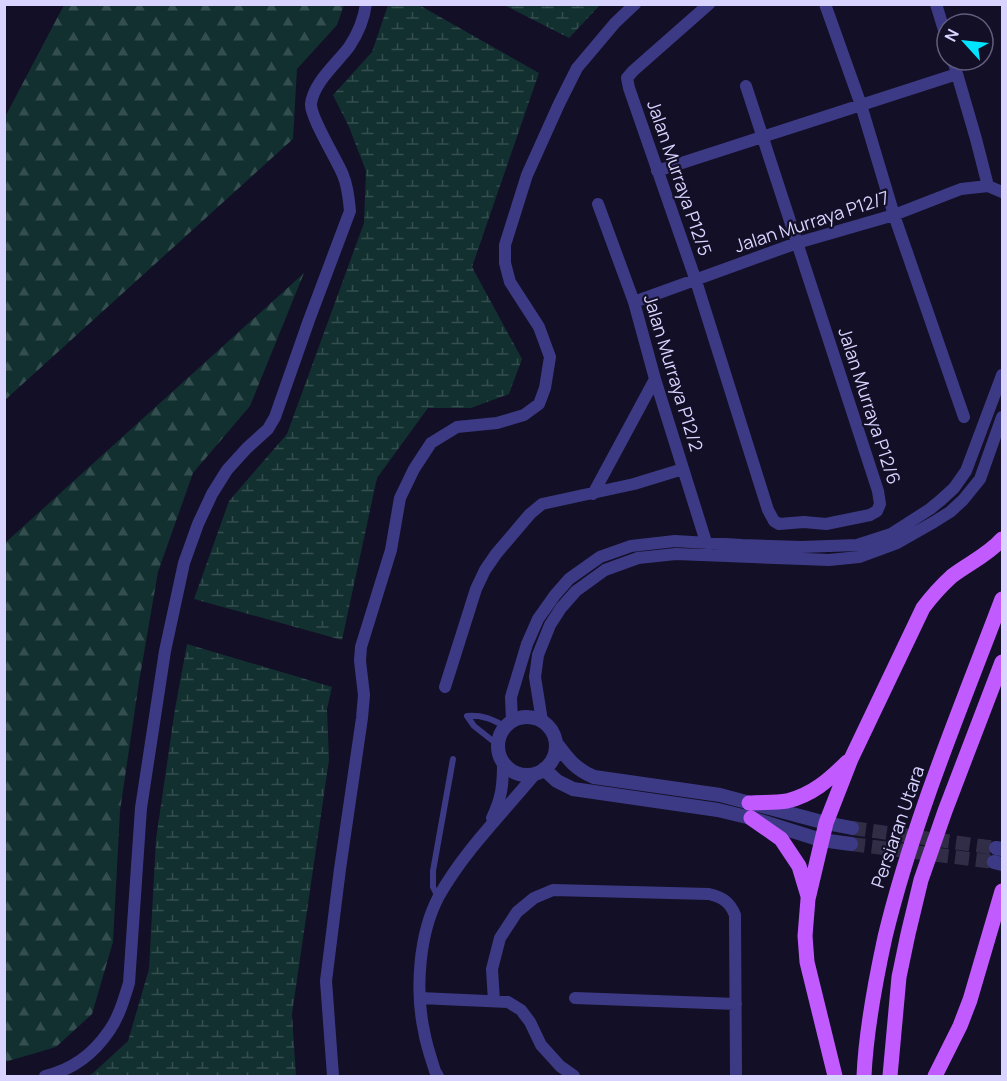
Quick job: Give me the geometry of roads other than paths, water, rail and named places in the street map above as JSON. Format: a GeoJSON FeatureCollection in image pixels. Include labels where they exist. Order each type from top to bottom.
{"type":"FeatureCollection","features":[{"type":"Feature","properties":{"kind":"main road"},"geometry":{"type":"LineString","coordinates":[[835,1077],[807,962],[805,936],[808,899],[821,840],[850,759],[923,608],[953,576],[995,547],[1002,539]]}},
{"type":"Feature","properties":{"kind":"main road","name":"Persiaran Utara"},"geometry":{"type":"LineString","coordinates":[[864,1077],[875,979],[894,900],[917,824],[1002,598]]}},
{"type":"Feature","properties":{"kind":"main road"},"geometry":{"type":"LineString","coordinates":[[890,1077],[899,977],[921,880],[1002,662]]}},
{"type":"Feature","properties":{"kind":"main road"},"geometry":{"type":"LineString","coordinates":[[750,810],[808,794],[829,780],[850,759]]}},
{"type":"Feature","properties":{"kind":"main road"},"geometry":{"type":"LineString","coordinates":[[750,810],[781,839],[798,866],[808,899]]}},
{"type":"Feature","properties":{"kind":"main road"},"geometry":{"type":"LineString","coordinates":[[935,1077],[963,1017],[1001,899]]}},
{"type":"Feature","properties":{"kind":"street"},"geometry":{"type":"LineString","coordinates":[[45,1077],[78,1063],[95,1048],[110,1030],[121,1009],[129,983],[141,808],[165,651],[184,563],[198,524],[217,486],[227,470],[268,429],[275,417],[350,211],[344,177],[320,127],[312,116],[311,106],[318,87],[358,32],[366,4]]}},
{"type":"Feature","properties":{"kind":"street"},"geometry":{"type":"LineString","coordinates":[[333,1077],[326,981],[362,718],[364,695],[360,661],[361,646],[391,550],[400,498],[414,469],[431,443],[457,427],[497,423],[524,415],[539,404],[545,388],[550,357],[539,327],[510,282],[505,263],[505,245],[527,175],[578,68],[615,23],[635,4]]}},
{"type":"Feature","properties":{"kind":"street","name":"Jalan Murraya P12/5"},"geometry":{"type":"LineString","coordinates":[[696,280],[627,78],[709,4]]}},
{"type":"Feature","properties":{"kind":"street"},"geometry":{"type":"LineString","coordinates":[[825,4],[861,105],[894,215],[964,417]]}},
{"type":"Feature","properties":{"kind":"street"},"geometry":{"type":"LineString","coordinates":[[657,171],[957,74],[988,186],[1002,192]]}},
{"type":"Feature","properties":{"kind":"street"},"geometry":{"type":"LineString","coordinates":[[746,86],[797,243]]}},
{"type":"Feature","properties":{"kind":"street","name":"Jalan Murraya P12/7"},"geometry":{"type":"LineString","coordinates":[[634,302],[797,243],[894,215],[961,189],[988,186]]}},
{"type":"Feature","properties":{"kind":"street","name":"Jalan Murraya P12/2"},"geometry":{"type":"LineString","coordinates":[[598,204],[634,302],[706,549]]}},
{"type":"Feature","properties":{"kind":"street","name":"Jalan Murraya P12/6"},"geometry":{"type":"LineString","coordinates":[[696,280],[768,510],[774,520],[779,524],[804,522],[826,524],[870,515],[877,511],[880,504],[878,491],[797,243]]}},
{"type":"Feature","properties":{"kind":"street"},"geometry":{"type":"LineString","coordinates":[[542,721],[535,677],[538,655],[550,625],[576,591],[605,570],[638,558],[706,549],[857,545],[891,534],[941,500],[954,488],[966,471],[1002,375]]}},
{"type":"Feature","properties":{"kind":"street"},"geometry":{"type":"LineString","coordinates":[[592,494],[655,379]]}},
{"type":"Feature","properties":{"kind":"street"},"geometry":{"type":"LineString","coordinates":[[509,724],[511,697],[527,644],[538,619],[569,579],[600,557],[631,546],[675,541],[706,549],[829,560],[859,557],[897,543],[950,512],[963,500],[980,478],[1002,417]]}},
{"type":"Feature","properties":{"kind":"street"},"geometry":{"type":"LineString","coordinates":[[445,687],[476,589],[485,570],[530,514],[542,504],[633,484],[683,469]]}},
{"type":"Feature","properties":{"kind":"street"},"geometry":{"type":"LineString","coordinates":[[540,771],[529,775],[514,772],[503,762],[499,754],[500,735],[509,724],[519,718],[535,718],[542,721],[552,731],[556,743],[573,765],[594,777],[720,795],[821,840],[851,844]]}},
{"type":"Feature","properties":{"kind":"street"},"geometry":{"type":"LineString","coordinates":[[438,1077],[423,1030],[419,982],[424,935],[438,897],[462,861],[488,828],[553,758],[556,743]]}},
{"type":"Feature","properties":{"kind":"street"},"geometry":{"type":"LineString","coordinates":[[488,828],[499,804],[503,762]]}},
{"type":"Feature","properties":{"kind":"street"},"geometry":{"type":"LineString","coordinates":[[540,771],[573,789],[718,810],[750,810],[852,828]]}},
{"type":"Feature","properties":{"kind":"street"},"geometry":{"type":"LineString","coordinates":[[494,1002],[492,969],[500,938],[517,912],[534,898],[553,890],[718,896],[732,907],[735,915],[736,1077]]}},
{"type":"Feature","properties":{"kind":"street"},"geometry":{"type":"LineString","coordinates":[[575,998],[736,1004]]}},
{"type":"Feature","properties":{"kind":"street"},"geometry":{"type":"LineString","coordinates":[[420,999],[508,1002],[521,1010],[530,1022],[541,1045],[560,1066],[574,1077]]}},
{"type":"Feature","properties":{"kind":"lane"},"geometry":{"type":"LineString","coordinates":[[498,745],[474,726],[467,716],[479,715],[509,724]]}},
{"type":"Feature","properties":{"kind":"lane"},"geometry":{"type":"LineString","coordinates":[[438,897],[433,886],[433,871],[453,759]]}},
{"type":"Feature","properties":{"kind":"tunnel"},"geometry":{"type":"LineString","coordinates":[[852,828],[996,848]]}},
{"type":"Feature","properties":{"kind":"tunnel"},"geometry":{"type":"LineString","coordinates":[[851,844],[994,862]]}}]}
